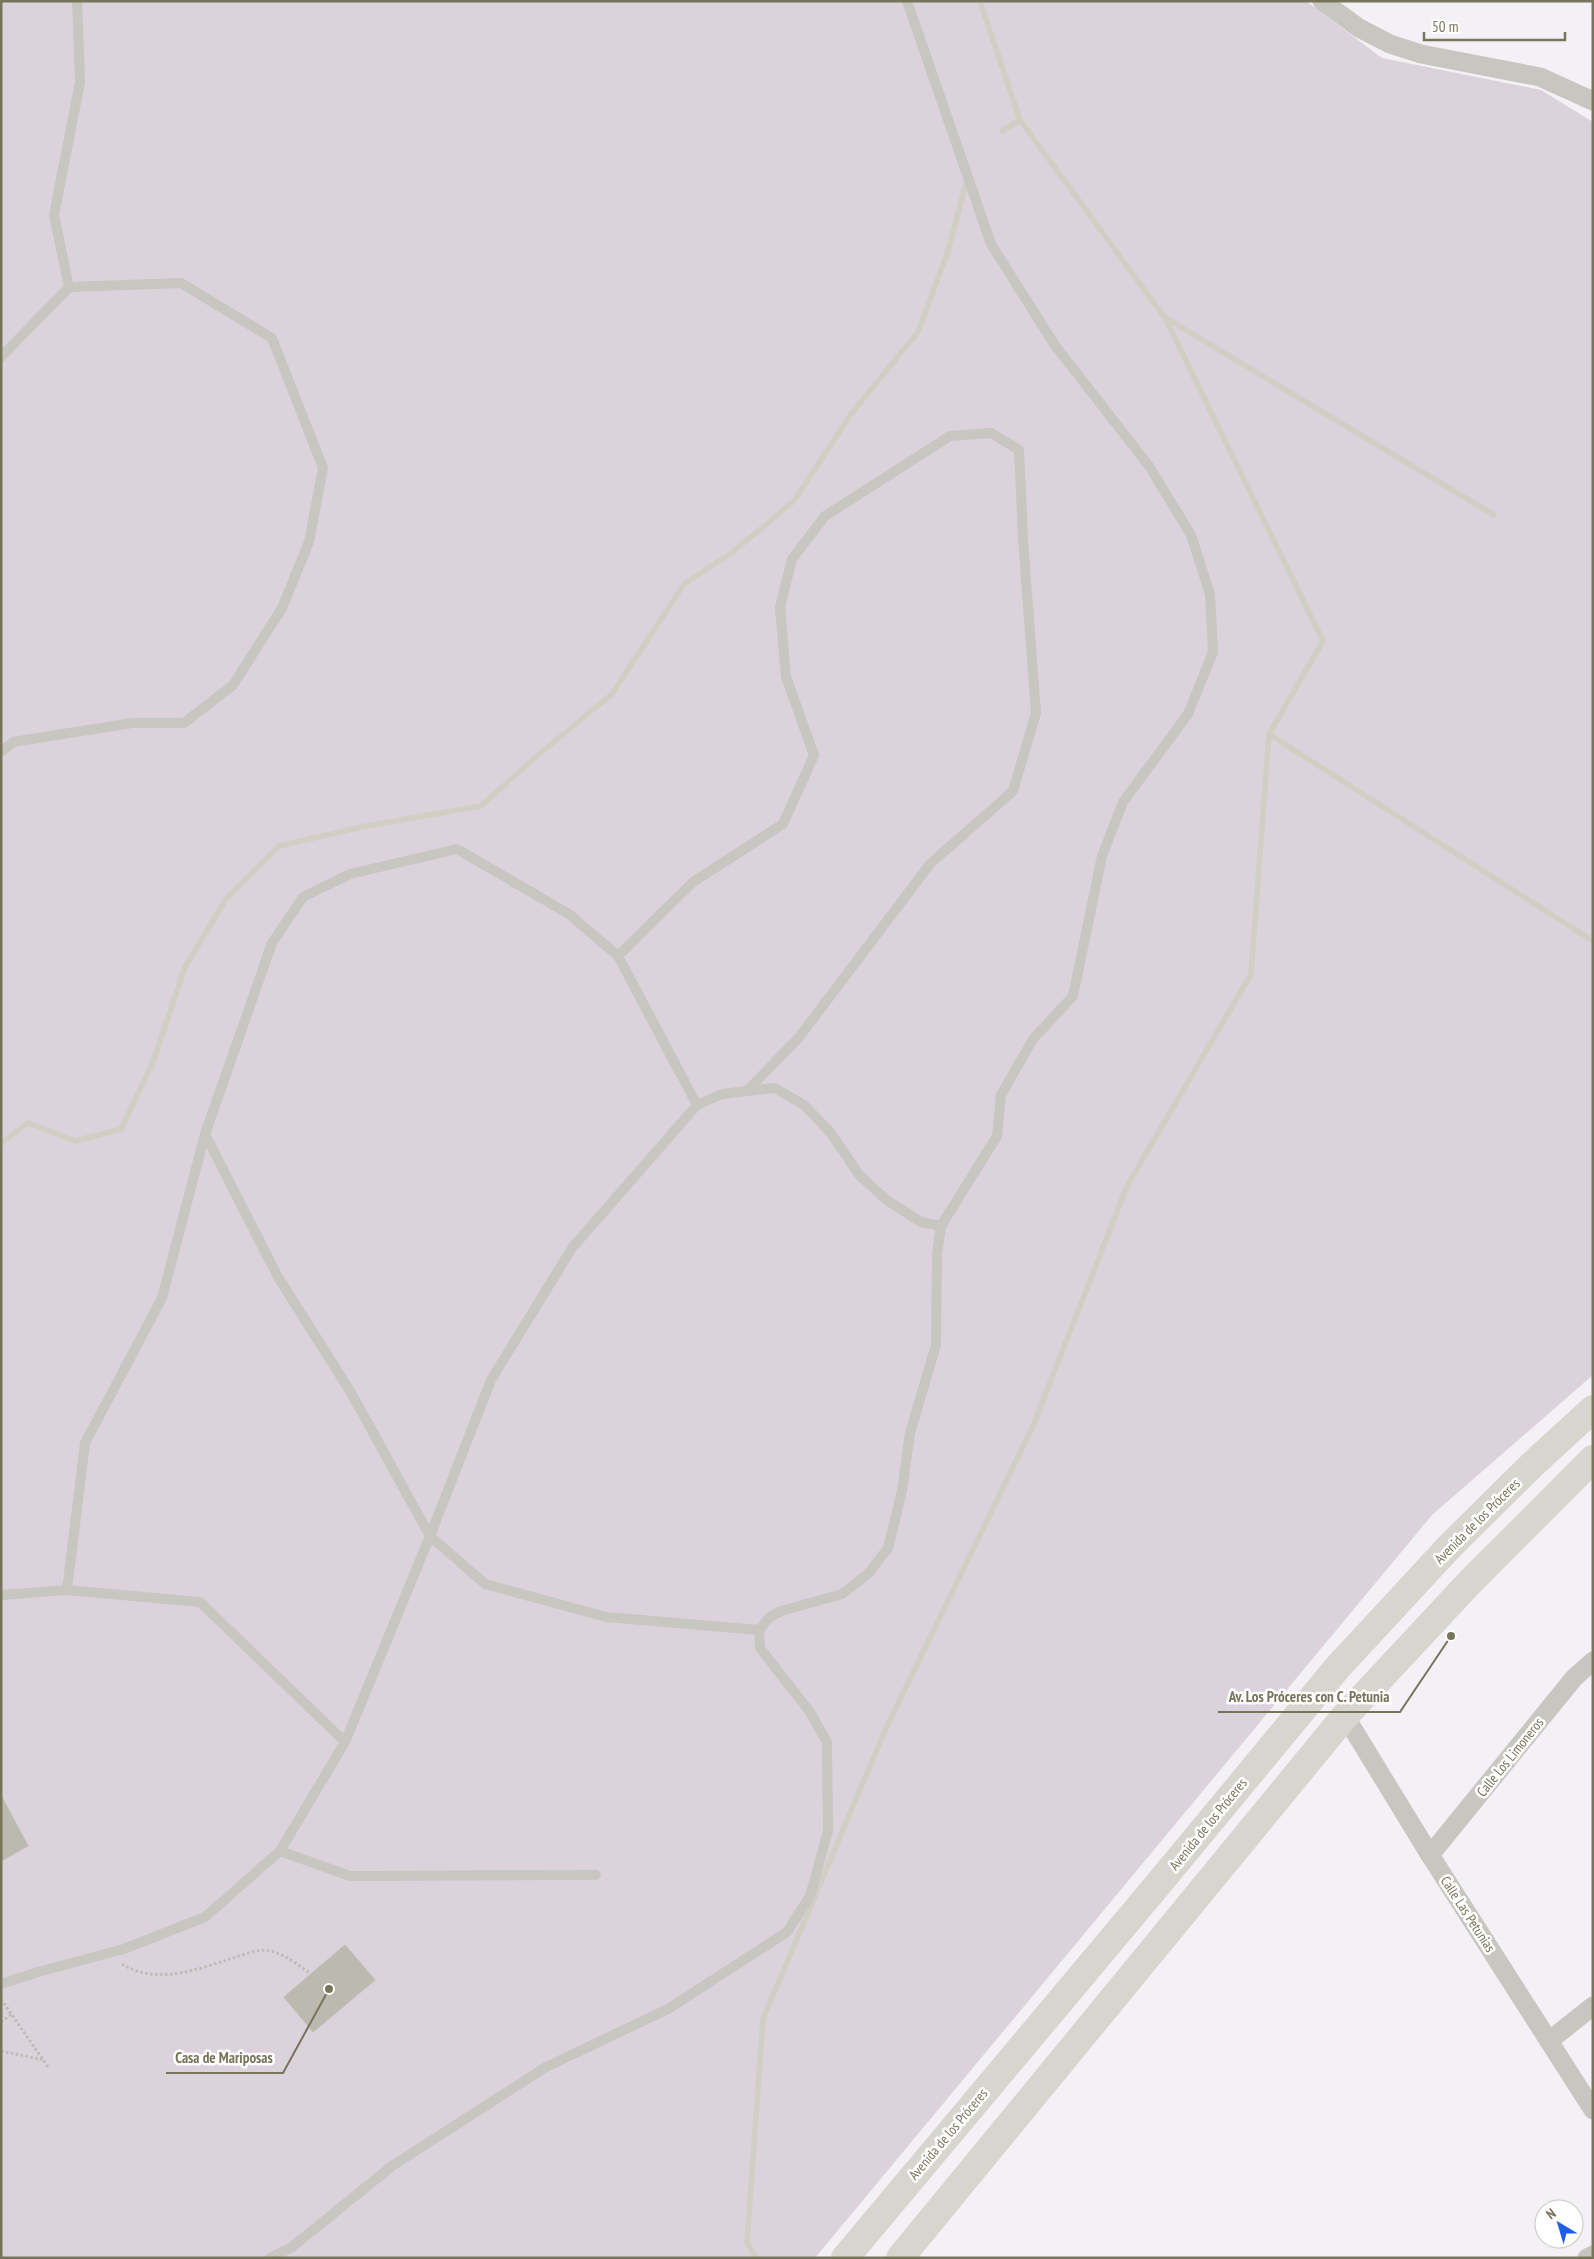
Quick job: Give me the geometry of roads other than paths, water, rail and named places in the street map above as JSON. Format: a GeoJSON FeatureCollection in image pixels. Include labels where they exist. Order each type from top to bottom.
{"type":"FeatureCollection","features":[{"type":"Feature","properties":{"kind":"main road","name":"Avenida de los Próceres"},"geometry":{"type":"LineString","coordinates":[[845,2258],[1337,1668],[1450,1546],[1532,1465],[1593,1409]]}},
{"type":"Feature","properties":{"kind":"main road"},"geometry":{"type":"LineString","coordinates":[[900,2258],[1346,1716],[1470,1582],[1593,1459]]}},
{"type":"Feature","properties":{"kind":"street"},"geometry":{"type":"LineString","coordinates":[[1322,1],[1359,28],[1390,44],[1421,54],[1540,77],[1593,101]]}},
{"type":"Feature","properties":{"kind":"street","name":"Calle Los Limoneros"},"geometry":{"type":"LineString","coordinates":[[1430,1855],[1574,1678],[1593,1661]]}},
{"type":"Feature","properties":{"kind":"street","name":"Calle Las Petunias"},"geometry":{"type":"LineString","coordinates":[[1346,1716],[1430,1855],[1593,2110]]}},
{"type":"Feature","properties":{"kind":"street"},"geometry":{"type":"LineString","coordinates":[[1549,2041],[1593,2006]]}},
{"type":"Feature","properties":{"kind":"street"},"geometry":{"type":"LineString","coordinates":[[1587,2258],[1593,2255]]}},
{"type":"Feature","properties":{"kind":"lane"},"geometry":{"type":"LineString","coordinates":[[69,286],[54,215],[80,82],[77,1]]}},
{"type":"Feature","properties":{"kind":"lane"},"geometry":{"type":"LineString","coordinates":[[270,2258],[292,2247],[392,2166],[546,2067],[668,2009],[787,1932],[810,1896],[828,1831],[826,1742],[810,1712],[760,1648],[759,1630],[770,1617],[781,1611],[842,1594],[868,1574],[888,1548],[902,1491],[910,1433],[936,1345],[937,1254],[941,1226],[996,1136],[1001,1094],[1033,1039],[1073,996],[1102,856],[1123,802],[1188,714],[1213,652],[1210,594],[1191,535],[1149,466],[1054,344],[991,244],[907,1]]}},
{"type":"Feature","properties":{"kind":"lane"},"geometry":{"type":"LineString","coordinates":[[1,356],[69,286],[181,283],[272,338],[323,468],[309,542],[282,608],[233,685],[184,723],[132,723],[22,740],[13,742],[1,752]]}},
{"type":"Feature","properties":{"kind":"lane"},"geometry":{"type":"LineString","coordinates":[[618,956],[693,882],[783,824],[814,755],[786,677],[780,607],[792,559],[825,516],[950,436],[991,433],[1019,450],[1022,539],[1036,712],[1013,791],[930,864],[800,1036],[747,1091]]}},
{"type":"Feature","properties":{"kind":"lane"},"geometry":{"type":"LineString","coordinates":[[67,1590],[85,1443],[162,1298],[205,1134],[272,943],[303,897],[350,874],[458,848],[569,914],[618,956],[697,1104]]}},
{"type":"Feature","properties":{"kind":"lane"},"geometry":{"type":"LineString","coordinates":[[1,1984],[124,1949],[205,1917],[280,1851],[345,1742],[430,1536],[491,1380],[567,1256],[697,1104],[722,1094],[775,1088],[804,1105],[830,1132],[860,1176],[888,1201],[921,1222],[941,1226]]}},
{"type":"Feature","properties":{"kind":"lane"},"geometry":{"type":"LineString","coordinates":[[205,1134],[278,1277],[350,1391],[430,1536],[485,1584],[606,1616],[759,1630]]}},
{"type":"Feature","properties":{"kind":"lane"},"geometry":{"type":"LineString","coordinates":[[1,1596],[67,1590],[200,1602],[345,1742]]}},
{"type":"Feature","properties":{"kind":"lane"},"geometry":{"type":"LineString","coordinates":[[280,1851],[350,1876],[596,1875]]}},
{"type":"Feature","properties":{"kind":"waterway"},"geometry":{"type":"LineString","coordinates":[[980,1],[1020,120],[1165,318],[1323,641],[1269,734],[1593,941]]}},
{"type":"Feature","properties":{"kind":"waterway"},"geometry":{"type":"LineString","coordinates":[[1002,131],[1020,120]]}},
{"type":"Feature","properties":{"kind":"waterway"},"geometry":{"type":"LineString","coordinates":[[1,1143],[28,1123],[75,1141],[121,1129],[153,1062],[185,967],[226,899],[279,846],[366,826],[481,806],[531,761],[612,694],[684,584],[734,551],[794,501],[851,414],[918,332],[948,251],[965,187]]}},
{"type":"Feature","properties":{"kind":"waterway"},"geometry":{"type":"LineString","coordinates":[[1166,318],[1494,515]]}},
{"type":"Feature","properties":{"kind":"waterway"},"geometry":{"type":"LineString","coordinates":[[756,2258],[747,2242],[763,2019],[886,1728],[1033,1426],[1127,1186],[1251,974],[1269,734]]}},
{"type":"Feature","properties":{"kind":"place","name":"Av. Los Próceres con C. Petunia"},"geometry":{"type":"Point","coordinates":[1451,1636]}},
{"type":"Feature","properties":{"kind":"place","name":"Casa de Mariposas"},"geometry":{"type":"Point","coordinates":[329,1989]}}]}
